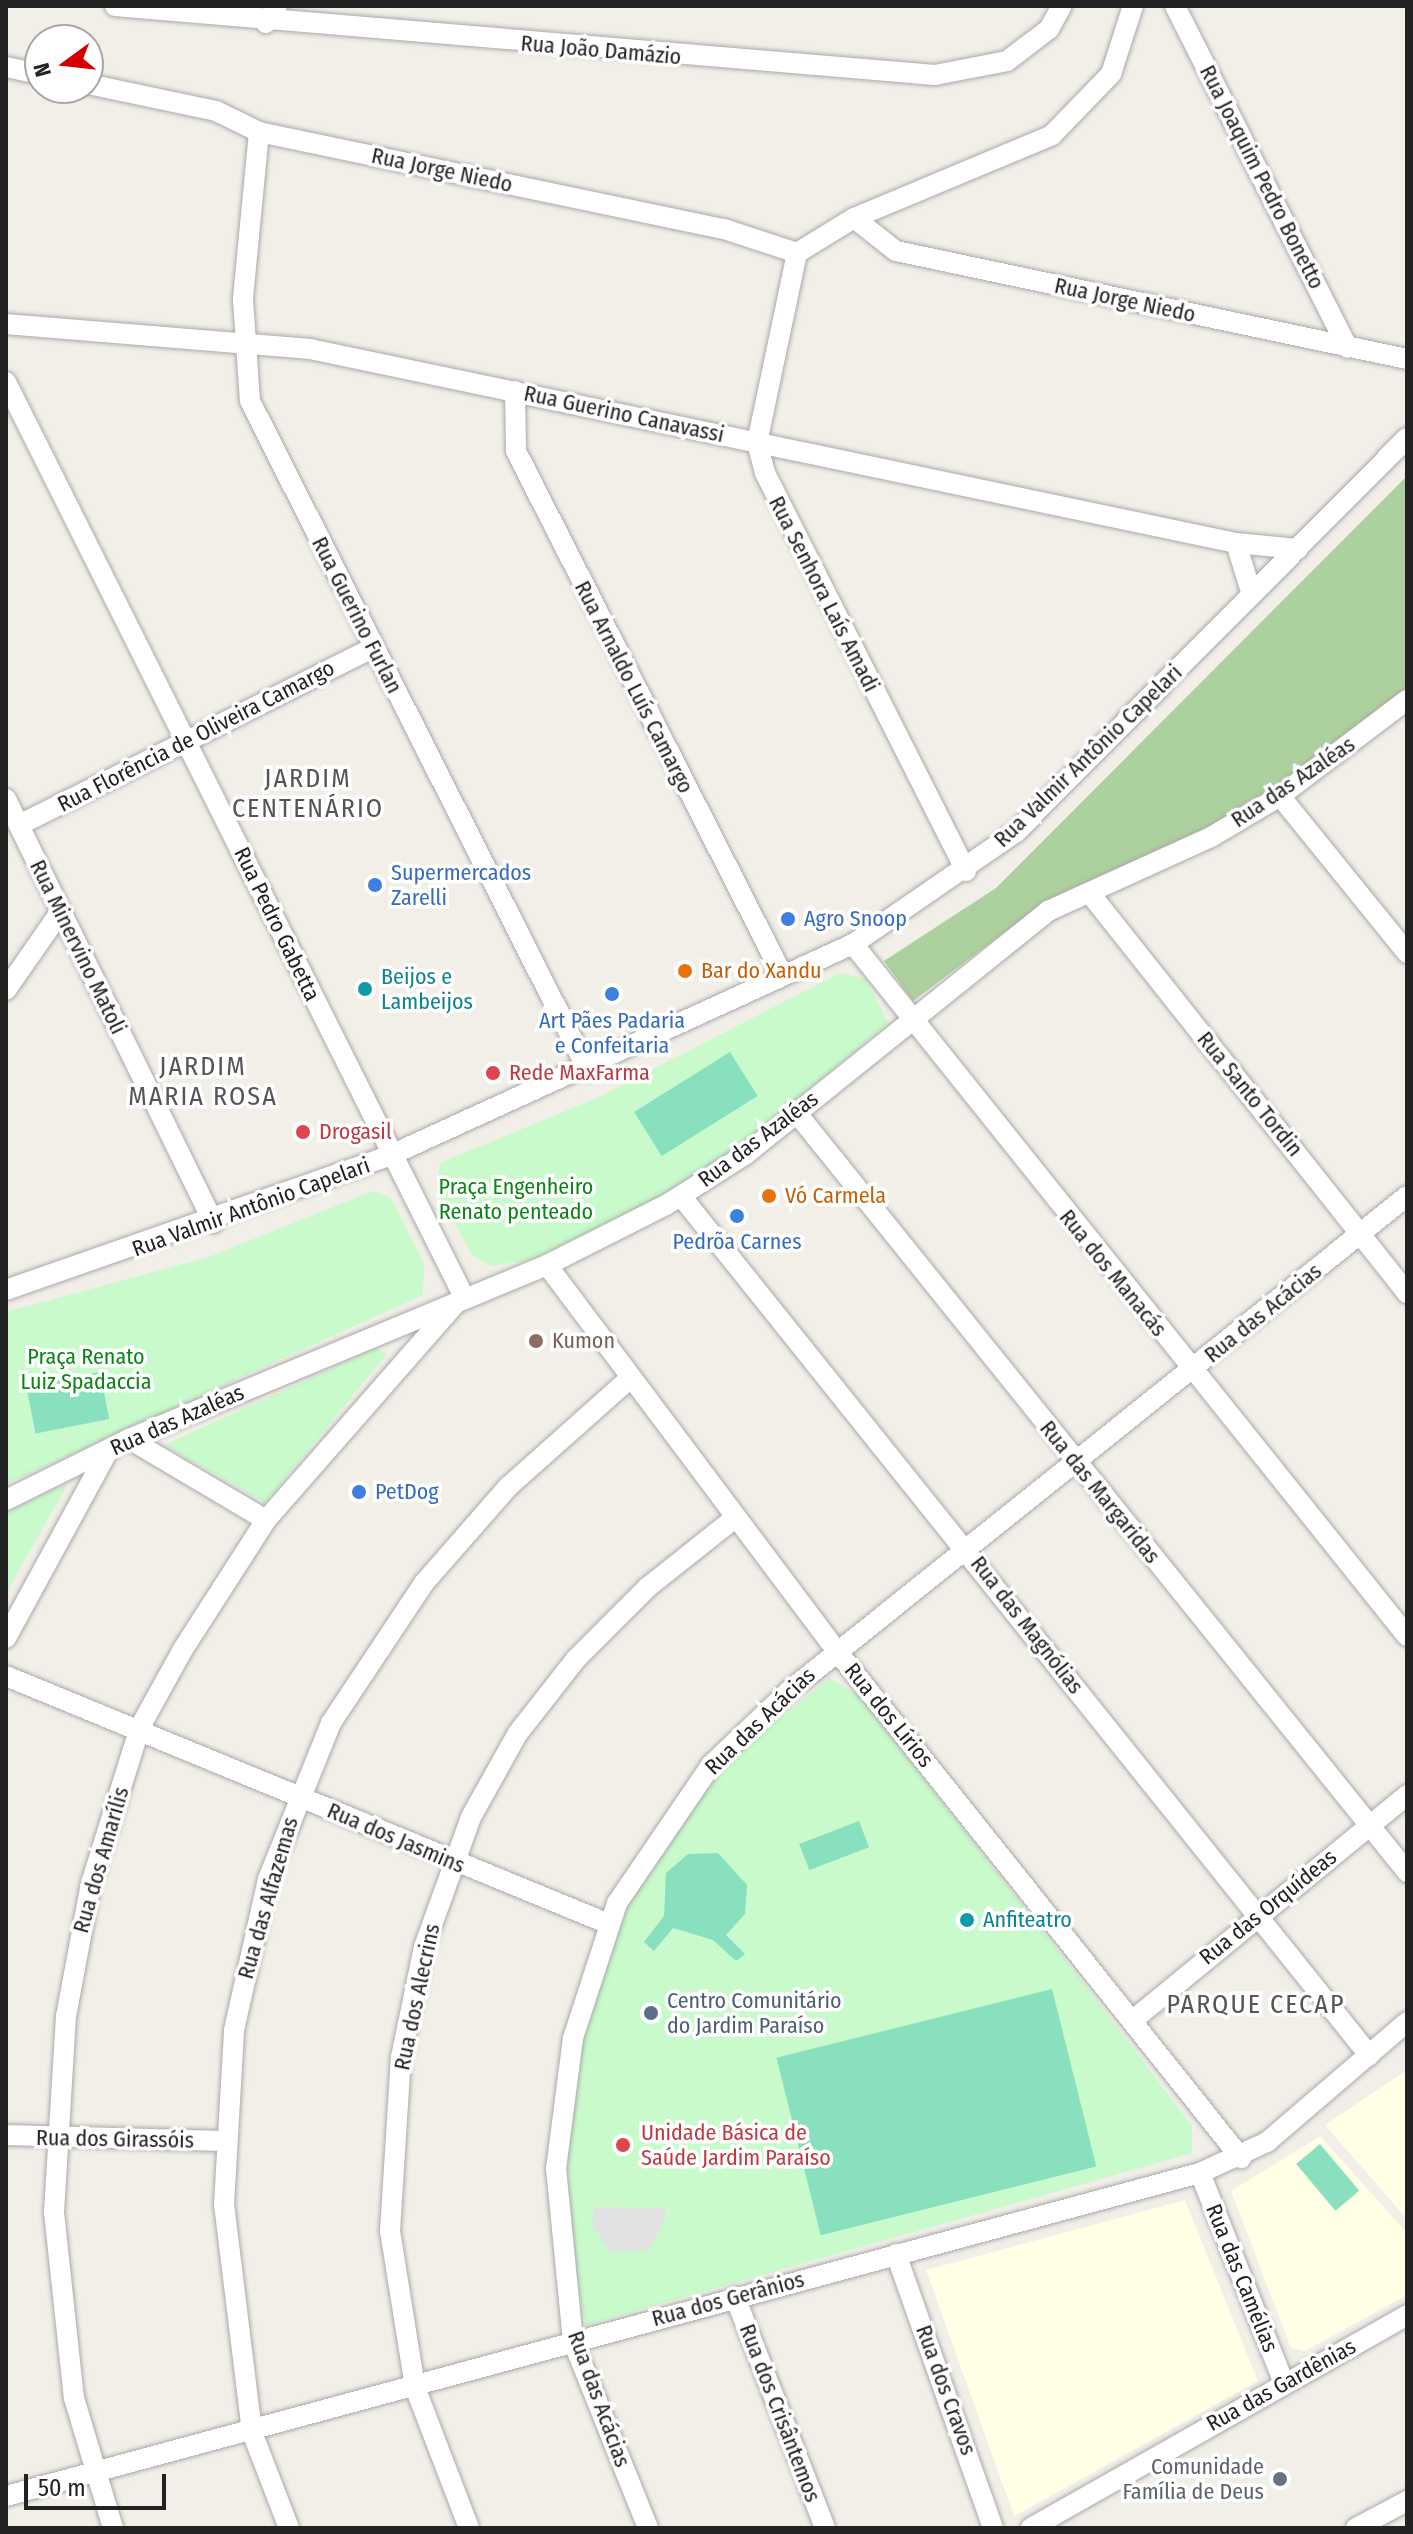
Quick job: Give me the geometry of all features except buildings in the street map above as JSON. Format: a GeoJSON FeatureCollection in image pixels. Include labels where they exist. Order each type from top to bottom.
{"type":"FeatureCollection","features":[{"type":"Feature","properties":{"kind":"street","name":"Rua João Damázio"},"geometry":{"type":"LineString","coordinates":[[115,6],[272,15],[935,75],[1007,61],[1049,29],[1062,6]]}},
{"type":"Feature","properties":{"kind":"street"},"geometry":{"type":"LineString","coordinates":[[797,253],[854,218],[1052,135],[1111,74],[1133,6]]}},
{"type":"Feature","properties":{"kind":"street","name":"Rua Joaquim Pedro Bonetto"},"geometry":{"type":"LineString","coordinates":[[1175,6],[1348,348]]}},
{"type":"Feature","properties":{"kind":"street","name":"Rua Jorge Niedo"},"geometry":{"type":"LineString","coordinates":[[104,87],[216,111],[259,132],[724,229],[797,253]]}},
{"type":"Feature","properties":{"kind":"street","name":"Rua Guerino Furlan"},"geometry":{"type":"LineString","coordinates":[[259,132],[243,343],[250,401],[372,648],[588,1070]]}},
{"type":"Feature","properties":{"kind":"street","name":"Rua Jorge Niedo"},"geometry":{"type":"LineString","coordinates":[[854,218],[896,251],[1407,359]]}},
{"type":"Feature","properties":{"kind":"street","name":"Rua Senhora Laís Amadi"},"geometry":{"type":"LineString","coordinates":[[797,253],[757,443],[780,514],[966,871]]}},
{"type":"Feature","properties":{"kind":"street","name":"Rua Guerino Canavassi"},"geometry":{"type":"LineString","coordinates":[[6,324],[310,349],[1236,543],[1298,549]]}},
{"type":"Feature","properties":{"kind":"street","name":"Rua Pedro Gabetta"},"geometry":{"type":"LineString","coordinates":[[6,382],[463,1295]]}},
{"type":"Feature","properties":{"kind":"street","name":"Rua Arnaldo Luís Camargo"},"geometry":{"type":"LineString","coordinates":[[515,391],[516,451],[783,976]]}},
{"type":"Feature","properties":{"kind":"street","name":"Rua Valmir Antônio Capelari"},"geometry":{"type":"LineString","coordinates":[[6,1290],[214,1223],[391,1155],[588,1070],[853,944],[966,871],[1016,832],[1407,438]]}},
{"type":"Feature","properties":{"kind":"street"},"geometry":{"type":"LineString","coordinates":[[1236,543],[1252,595]]}},
{"type":"Feature","properties":{"kind":"street","name":"Rua Florência de Oliveira Camargo"},"geometry":{"type":"LineString","coordinates":[[19,825],[372,648]]}},
{"type":"Feature","properties":{"kind":"street","name":"Rua das Azaléas"},"geometry":{"type":"LineString","coordinates":[[6,1500],[129,1439],[463,1295],[547,1265],[681,1196],[913,1024],[1018,931],[1092,896],[1280,796],[1407,700]]}},
{"type":"Feature","properties":{"kind":"street"},"geometry":{"type":"LineString","coordinates":[[1280,796],[1407,953]]}},
{"type":"Feature","properties":{"kind":"street","name":"Rua Minervino Matoli"},"geometry":{"type":"LineString","coordinates":[[6,799],[214,1223]]}},
{"type":"Feature","properties":{"kind":"street","name":"Rua Santo Tordin"},"geometry":{"type":"LineString","coordinates":[[1092,896],[1407,1293]]}},
{"type":"Feature","properties":{"kind":"street"},"geometry":{"type":"LineString","coordinates":[[6,990],[61,911]]}},
{"type":"Feature","properties":{"kind":"street","name":"Rua dos Manacás"},"geometry":{"type":"LineString","coordinates":[[853,944],[913,1024],[1192,1371],[1405,1628]]}},
{"type":"Feature","properties":{"kind":"street","name":"Rua das Margaridas"},"geometry":{"type":"LineString","coordinates":[[795,1111],[1407,1872]]}},
{"type":"Feature","properties":{"kind":"street","name":"Rua das Magnólias"},"geometry":{"type":"LineString","coordinates":[[681,1196],[1369,2055]]}},
{"type":"Feature","properties":{"kind":"street","name":"Rua das Acácias"},"geometry":{"type":"LineString","coordinates":[[648,2528],[573,2341],[560,2252],[561,2111],[573,2038],[609,1924],[662,1829],[711,1765],[836,1650],[967,1550],[1407,1196]]}},
{"type":"Feature","properties":{"kind":"street","name":"Rua dos Lírios"},"geometry":{"type":"LineString","coordinates":[[547,1265],[628,1380],[836,1650],[1241,2158]]}},
{"type":"Feature","properties":{"kind":"street","name":"Rua dos Amarílis"},"geometry":{"type":"LineString","coordinates":[[113,2528],[92,2473],[61,2319],[53,2138],[77,1946],[140,1727],[266,1520],[463,1295]]}},
{"type":"Feature","properties":{"kind":"street","name":"Rua das Alfazemas"},"geometry":{"type":"LineString","coordinates":[[289,2528],[252,2432],[228,2283],[223,2141],[248,1957],[298,1796],[331,1723],[461,1535],[628,1380]]}},
{"type":"Feature","properties":{"kind":"street"},"geometry":{"type":"LineString","coordinates":[[129,1439],[266,1520]]}},
{"type":"Feature","properties":{"kind":"street"},"geometry":{"type":"LineString","coordinates":[[6,1638],[108,1451]]}},
{"type":"Feature","properties":{"kind":"street","name":"Rua dos Alecrins"},"geometry":{"type":"LineString","coordinates":[[469,2528],[415,2387],[397,2300],[391,2155],[421,1961],[453,1863],[518,1733],[576,1659],[648,1587],[736,1517]]}},
{"type":"Feature","properties":{"kind":"street","name":"Rua dos Jasmins"},"geometry":{"type":"LineString","coordinates":[[6,1676],[140,1727],[453,1863],[609,1924]]}},
{"type":"Feature","properties":{"kind":"street","name":"Rua das Orquídeas"},"geometry":{"type":"LineString","coordinates":[[1132,2021],[1256,1914],[1407,1795]]}},
{"type":"Feature","properties":{"kind":"street","name":"Rua dos Gerânios"},"geometry":{"type":"LineString","coordinates":[[6,2496],[252,2432],[573,2341],[1200,2173],[1241,2158],[1407,2022]]}},
{"type":"Feature","properties":{"kind":"street","name":"Rua dos Girassóis"},"geometry":{"type":"LineString","coordinates":[[6,2135],[223,2141]]}},
{"type":"Feature","properties":{"kind":"street","name":"Rua das Camélias"},"geometry":{"type":"LineString","coordinates":[[1200,2173],[1284,2383]]}},
{"type":"Feature","properties":{"kind":"street","name":"Rua dos Cravos"},"geometry":{"type":"LineString","coordinates":[[896,2254],[993,2528]]}},
{"type":"Feature","properties":{"kind":"street","name":"Rua dos Crisântemos"},"geometry":{"type":"LineString","coordinates":[[735,2297],[825,2528]]}},
{"type":"Feature","properties":{"kind":"street","name":"Rua das Gardênias"},"geometry":{"type":"LineString","coordinates":[[1031,2528],[1407,2315]]}},
{"type":"Feature","properties":{"kind":"street"},"geometry":{"type":"LineString","coordinates":[[1356,2528],[1380,2522],[1407,2501]]}},
{"type":"Feature","properties":{"kind":"shaded area"},"geometry":{"type":"Polygon","coordinates":[[[1407,2070],[1407,2219],[1325,2125],[1407,2070]]]}},
{"type":"Feature","properties":{"kind":"shaded area"},"geometry":{"type":"Polygon","coordinates":[[[1320,2136],[1407,2233],[1407,2295],[1305,2351],[1291,2348],[1231,2191],[1320,2136]]]}},
{"type":"Feature","properties":{"kind":"shaded area"},"geometry":{"type":"Polygon","coordinates":[[[1185,2200],[1258,2381],[1014,2516],[926,2270],[1185,2200]]]}},
{"type":"Feature","properties":{"kind":"shaded area"},"geometry":{"type":"Polygon","coordinates":[[[594,2207],[665,2208],[666,2216],[649,2250],[611,2252],[592,2226],[594,2207]]]}},
{"type":"Feature","properties":{"kind":"green space"},"geometry":{"type":"Polygon","coordinates":[[[1407,476],[1407,692],[1210,838],[1038,907],[913,1001],[884,961],[996,888],[1407,476]]]}},
{"type":"Feature","properties":{"kind":"green space","name":"Praça Engenheiro Renato penteado"},"geometry":{"type":"Polygon","coordinates":[[[840,973],[866,979],[888,1023],[723,1160],[640,1210],[533,1259],[491,1266],[472,1255],[436,1190],[440,1163],[597,1098],[840,973]]]}},
{"type":"Feature","properties":{"kind":"green space"},"geometry":{"type":"Polygon","coordinates":[[[730,1052],[758,1096],[662,1156],[634,1112],[730,1052]]]}},
{"type":"Feature","properties":{"kind":"green space","name":"Praça Renato Luiz Spadaccia"},"geometry":{"type":"Polygon","coordinates":[[[373,1191],[390,1197],[424,1263],[423,1295],[6,1484],[6,1312],[209,1257],[373,1191]]]}},
{"type":"Feature","properties":{"kind":"green space"},"geometry":{"type":"Polygon","coordinates":[[[377,1348],[387,1354],[265,1503],[164,1445],[377,1348]]]}},
{"type":"Feature","properties":{"kind":"green space"},"geometry":{"type":"Polygon","coordinates":[[[100,1372],[109,1419],[36,1433],[26,1386],[100,1372]]]}},
{"type":"Feature","properties":{"kind":"green space"},"geometry":{"type":"Polygon","coordinates":[[[68,1484],[16,1575],[6,1595],[6,1512],[68,1484]]]}},
{"type":"Feature","properties":{"kind":"green space"},"geometry":{"type":"Polygon","coordinates":[[[829,1678],[858,1695],[1081,1980],[1192,2126],[1192,2153],[586,2325],[573,2261],[566,2131],[592,1968],[667,1841],[735,1756],[829,1678]]]}},
{"type":"Feature","properties":{"kind":"green space"},"geometry":{"type":"Polygon","coordinates":[[[859,1821],[869,1847],[809,1870],[799,1844],[859,1821]]]}},
{"type":"Feature","properties":{"kind":"green space"},"geometry":{"type":"Polygon","coordinates":[[[718,1853],[747,1885],[745,1914],[726,1935],[745,1954],[736,1961],[713,1940],[673,1928],[654,1951],[644,1942],[664,1916],[666,1873],[688,1854],[718,1853]]]}},
{"type":"Feature","properties":{"kind":"green space"},"geometry":{"type":"Polygon","coordinates":[[[1052,1989],[1096,2167],[821,2235],[776,2058],[1052,1989]]]}},
{"type":"Feature","properties":{"kind":"green space"},"geometry":{"type":"Polygon","coordinates":[[[1320,2144],[1359,2191],[1335,2211],[1296,2164],[1320,2144]]]}},
{"type":"Feature","properties":{"kind":"place","name":"Supermercados Zarelli"},"geometry":{"type":"Point","coordinates":[375,885]}},
{"type":"Feature","properties":{"kind":"place","name":"Agro Snoop"},"geometry":{"type":"Point","coordinates":[788,919]}},
{"type":"Feature","properties":{"kind":"place","name":"Bar do Xandu"},"geometry":{"type":"Point","coordinates":[685,971]}},
{"type":"Feature","properties":{"kind":"place","name":"Beijos e Lambeijos"},"geometry":{"type":"Point","coordinates":[365,989]}},
{"type":"Feature","properties":{"kind":"place","name":"Art Pães Padaria e Confeitaria"},"geometry":{"type":"Point","coordinates":[612,994]}},
{"type":"Feature","properties":{"kind":"place","name":"Rede MaxFarma"},"geometry":{"type":"Point","coordinates":[493,1073]}},
{"type":"Feature","properties":{"kind":"place","name":"Drogasil"},"geometry":{"type":"Point","coordinates":[303,1132]}},
{"type":"Feature","properties":{"kind":"place","name":"Vó Carmela"},"geometry":{"type":"Point","coordinates":[769,1196]}},
{"type":"Feature","properties":{"kind":"place","name":"Pedrõa Carnes"},"geometry":{"type":"Point","coordinates":[737,1216]}},
{"type":"Feature","properties":{"kind":"place","name":"Kumon"},"geometry":{"type":"Point","coordinates":[536,1341]}},
{"type":"Feature","properties":{"kind":"place","name":"PetDog"},"geometry":{"type":"Point","coordinates":[359,1492]}},
{"type":"Feature","properties":{"kind":"place","name":"Anfiteatro"},"geometry":{"type":"Point","coordinates":[967,1920]}},
{"type":"Feature","properties":{"kind":"place","name":"Centro Comunitário do Jardim Paraíso"},"geometry":{"type":"Point","coordinates":[651,2013]}},
{"type":"Feature","properties":{"kind":"place","name":"Unidade Básica de Saúde Jardim Paraíso"},"geometry":{"type":"Point","coordinates":[623,2145]}},
{"type":"Feature","properties":{"kind":"place","name":"Comunidade Família de Deus"},"geometry":{"type":"Point","coordinates":[1280,2479]}},
{"type":"Feature","properties":{"kind":"district","name":"JARDIM CENTENÁRIO"},"geometry":{"type":"Point","coordinates":[308,794]}},
{"type":"Feature","properties":{"kind":"district","name":"JARDIM MARIA ROSA"},"geometry":{"type":"Point","coordinates":[203,1082]}},
{"type":"Feature","properties":{"kind":"district","name":"PARQUE CECAP"},"geometry":{"type":"Point","coordinates":[1256,2005]}}]}
